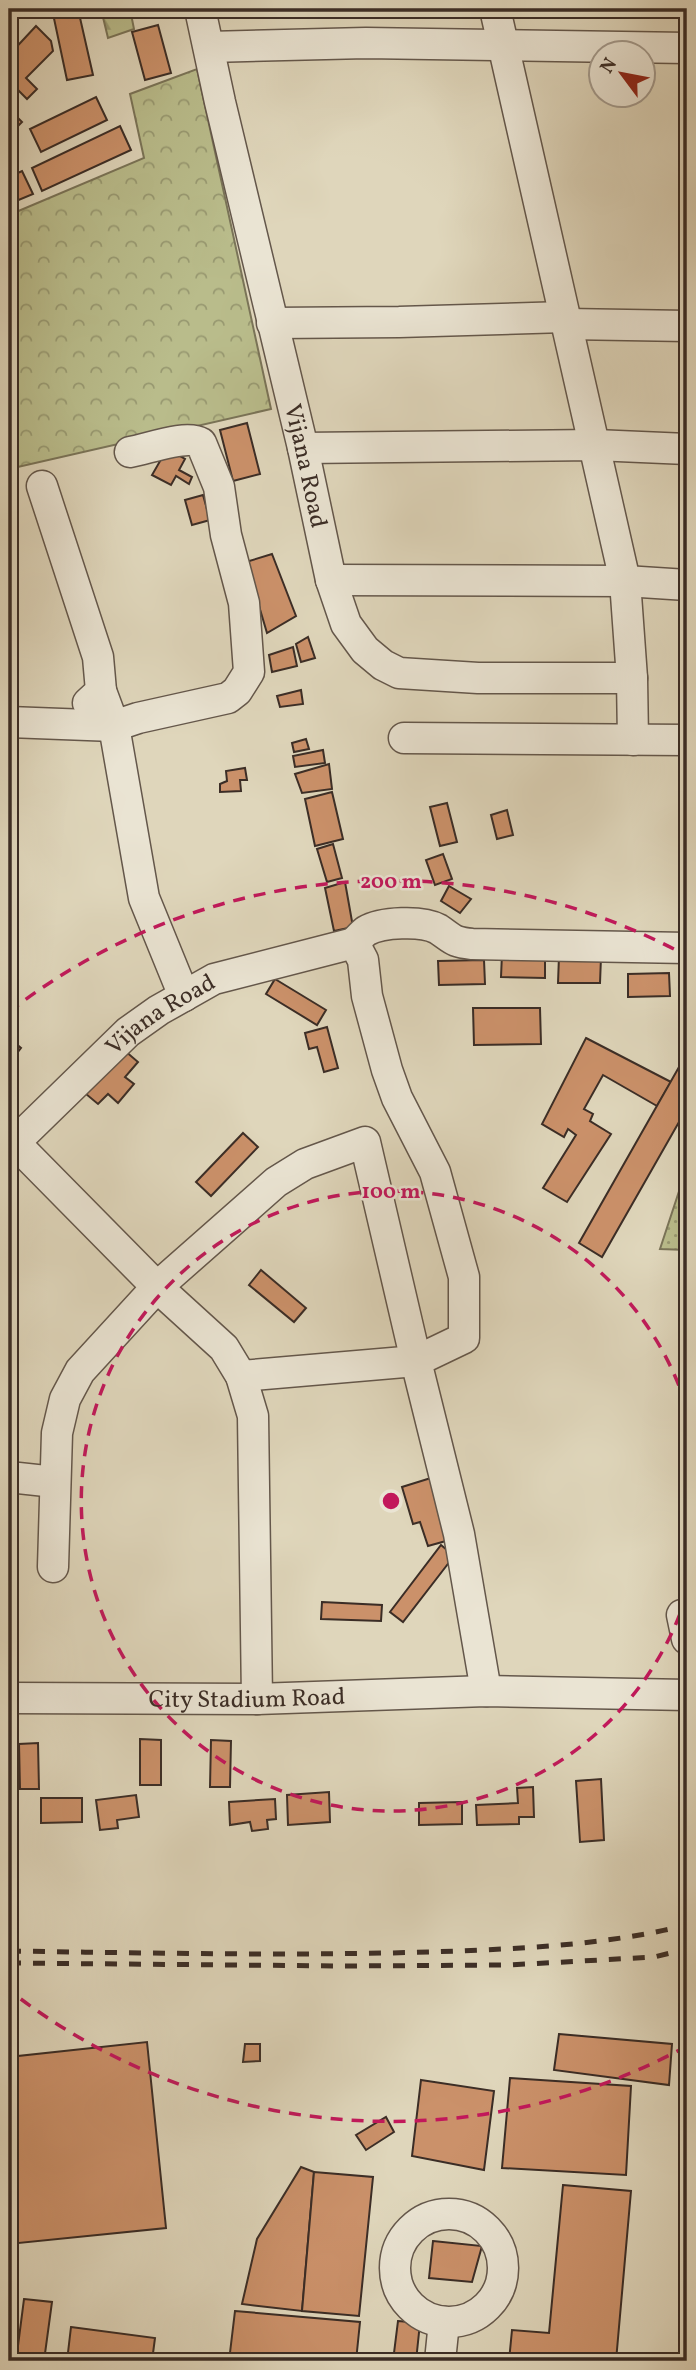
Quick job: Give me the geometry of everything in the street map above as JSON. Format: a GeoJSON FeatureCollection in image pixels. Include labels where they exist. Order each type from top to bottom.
{"type":"FeatureCollection","features":[{"type":"Feature","properties":{"kind":"street","name":"Vijana Road"},"geometry":{"type":"LineString","coordinates":[[201,9],[331,580],[346,624],[365,650],[383,665],[399,673],[478,678],[632,678]]}},
{"type":"Feature","properties":{"kind":"street"},"geometry":{"type":"LineString","coordinates":[[495,9],[625,581],[632,678],[633,740]]}},
{"type":"Feature","properties":{"kind":"street"},"geometry":{"type":"LineString","coordinates":[[209,47],[366,43],[687,48]]}},
{"type":"Feature","properties":{"kind":"street"},"geometry":{"type":"LineString","coordinates":[[272,323],[566,321],[687,326]]}},
{"type":"Feature","properties":{"kind":"street"},"geometry":{"type":"LineString","coordinates":[[9,722],[114,726],[228,698],[237,691],[249,672],[244,603],[226,535],[219,487],[201,443],[196,440],[183,440],[130,452]]}},
{"type":"Feature","properties":{"kind":"street"},"geometry":{"type":"LineString","coordinates":[[303,448],[595,445],[687,449]]}},
{"type":"Feature","properties":{"kind":"street"},"geometry":{"type":"LineString","coordinates":[[42,486],[98,657],[101,691],[114,726],[144,898],[184,996]]}},
{"type":"Feature","properties":{"kind":"street"},"geometry":{"type":"LineString","coordinates":[[331,580],[625,581],[687,585]]}},
{"type":"Feature","properties":{"kind":"street"},"geometry":{"type":"LineString","coordinates":[[59,723],[101,691]]}},
{"type":"Feature","properties":{"kind":"street"},"geometry":{"type":"LineString","coordinates":[[404,738],[687,740]]}},
{"type":"Feature","properties":{"kind":"street","name":"Vijana Road"},"geometry":{"type":"LineString","coordinates":[[10,1143],[128,1032],[159,1010],[214,979],[354,943],[367,931],[386,924],[412,924],[436,929],[451,941],[472,944],[687,948]]}},
{"type":"Feature","properties":{"kind":"street"},"geometry":{"type":"LineString","coordinates":[[241,1376],[416,1361],[464,1338],[464,1278],[435,1172],[397,1098],[387,1070],[367,996],[363,960],[354,943]]}},
{"type":"Feature","properties":{"kind":"street"},"geometry":{"type":"LineString","coordinates":[[53,1567],[57,1433],[65,1399],[80,1371],[157,1287],[276,1182],[305,1164],[365,1142],[459,1534],[486,1691]]}},
{"type":"Feature","properties":{"kind":"street"},"geometry":{"type":"LineString","coordinates":[[10,1143],[157,1287],[224,1348],[241,1376],[253,1416],[257,1699]]}},
{"type":"Feature","properties":{"kind":"street"},"geometry":{"type":"LineString","coordinates":[[9,1477],[55,1482]]}},
{"type":"Feature","properties":{"kind":"street","name":"City Stadium Road"},"geometry":{"type":"LineString","coordinates":[[9,1698],[257,1699],[486,1691],[687,1695]]}},
{"type":"Feature","properties":{"kind":"street"},"geometry":{"type":"LineString","coordinates":[[440,2361],[444,2322]]}},
{"type":"Feature","properties":{"kind":"green space"},"geometry":{"type":"Polygon","coordinates":[[[101,9],[130,9],[134,29],[108,38],[101,9]]]}},
{"type":"Feature","properties":{"kind":"green space"},"geometry":{"type":"Polygon","coordinates":[[[197,69],[271,409],[9,469],[9,215],[144,158],[130,94],[197,69]]]}},
{"type":"Feature","properties":{"kind":"green space"},"geometry":{"type":"Polygon","coordinates":[[[687,1167],[687,1250],[660,1249],[687,1167]]]}},
{"type":"Feature","properties":{"kind":"building"},"geometry":{"type":"Polygon","coordinates":[[[52,9],[78,9],[93,75],[67,80],[52,9]]]}},
{"type":"Feature","properties":{"kind":"building"},"geometry":{"type":"Polygon","coordinates":[[[158,25],[171,73],[145,80],[132,32],[158,25]]]}},
{"type":"Feature","properties":{"kind":"building"},"geometry":{"type":"Polygon","coordinates":[[[36,26],[51,41],[53,51],[26,78],[37,89],[27,99],[16,88],[9,96],[9,55],[36,26]]]}},
{"type":"Feature","properties":{"kind":"building"},"geometry":{"type":"Polygon","coordinates":[[[96,97],[107,120],[41,152],[30,129],[96,97]]]}},
{"type":"Feature","properties":{"kind":"building"},"geometry":{"type":"Polygon","coordinates":[[[9,109],[22,122],[9,135],[9,109]]]}},
{"type":"Feature","properties":{"kind":"building"},"geometry":{"type":"Polygon","coordinates":[[[120,126],[131,150],[42,191],[32,168],[120,126]]]}},
{"type":"Feature","properties":{"kind":"building"},"geometry":{"type":"Polygon","coordinates":[[[22,171],[33,194],[9,204],[9,177],[22,171]]]}},
{"type":"Feature","properties":{"kind":"building"},"geometry":{"type":"Polygon","coordinates":[[[247,423],[260,474],[233,481],[220,430],[247,423]]]}},
{"type":"Feature","properties":{"kind":"building"},"geometry":{"type":"Polygon","coordinates":[[[167,449],[185,459],[179,470],[192,477],[189,484],[176,476],[171,485],[152,475],[167,449]]]}},
{"type":"Feature","properties":{"kind":"building"},"geometry":{"type":"Polygon","coordinates":[[[203,495],[210,520],[192,525],[185,500],[203,495]]]}},
{"type":"Feature","properties":{"kind":"building"},"geometry":{"type":"Polygon","coordinates":[[[272,554],[296,616],[267,633],[246,562],[272,554]]]}},
{"type":"Feature","properties":{"kind":"building"},"geometry":{"type":"Polygon","coordinates":[[[308,637],[315,658],[301,662],[296,644],[308,637]]]}},
{"type":"Feature","properties":{"kind":"building"},"geometry":{"type":"Polygon","coordinates":[[[293,647],[297,666],[272,672],[269,655],[293,647]]]}},
{"type":"Feature","properties":{"kind":"building"},"geometry":{"type":"Polygon","coordinates":[[[301,690],[303,704],[280,707],[277,696],[301,690]]]}},
{"type":"Feature","properties":{"kind":"building"},"geometry":{"type":"Polygon","coordinates":[[[306,739],[309,749],[294,752],[292,743],[306,739]]]}},
{"type":"Feature","properties":{"kind":"building"},"geometry":{"type":"Polygon","coordinates":[[[323,750],[325,763],[295,767],[293,756],[323,750]]]}},
{"type":"Feature","properties":{"kind":"building"},"geometry":{"type":"Polygon","coordinates":[[[329,764],[332,789],[302,793],[295,774],[329,764]]]}},
{"type":"Feature","properties":{"kind":"building"},"geometry":{"type":"Polygon","coordinates":[[[245,768],[247,780],[240,780],[241,791],[220,792],[220,784],[227,781],[226,771],[245,768]]]}},
{"type":"Feature","properties":{"kind":"building"},"geometry":{"type":"Polygon","coordinates":[[[332,792],[343,839],[315,846],[305,799],[332,792]]]}},
{"type":"Feature","properties":{"kind":"building"},"geometry":{"type":"Polygon","coordinates":[[[447,803],[457,842],[440,846],[430,807],[447,803]]]}},
{"type":"Feature","properties":{"kind":"building"},"geometry":{"type":"Polygon","coordinates":[[[507,810],[513,835],[497,839],[491,815],[507,810]]]}},
{"type":"Feature","properties":{"kind":"building"},"geometry":{"type":"Polygon","coordinates":[[[333,844],[342,878],[327,882],[317,849],[333,844]]]}},
{"type":"Feature","properties":{"kind":"building"},"geometry":{"type":"Polygon","coordinates":[[[443,854],[452,879],[435,885],[426,860],[443,854]]]}},
{"type":"Feature","properties":{"kind":"building"},"geometry":{"type":"Polygon","coordinates":[[[345,882],[353,927],[334,931],[325,888],[345,882]]]}},
{"type":"Feature","properties":{"kind":"building"},"geometry":{"type":"Polygon","coordinates":[[[449,886],[471,899],[460,913],[441,901],[449,886]]]}},
{"type":"Feature","properties":{"kind":"building"},"geometry":{"type":"Polygon","coordinates":[[[502,954],[545,955],[545,978],[501,977],[502,954]]]}},
{"type":"Feature","properties":{"kind":"building"},"geometry":{"type":"Polygon","coordinates":[[[559,956],[601,957],[600,983],[558,983],[559,956]]]}},
{"type":"Feature","properties":{"kind":"building"},"geometry":{"type":"Polygon","coordinates":[[[484,960],[485,984],[439,985],[438,961],[484,960]]]}},
{"type":"Feature","properties":{"kind":"building"},"geometry":{"type":"Polygon","coordinates":[[[669,973],[670,996],[628,997],[628,974],[669,973]]]}},
{"type":"Feature","properties":{"kind":"building"},"geometry":{"type":"Polygon","coordinates":[[[275,979],[326,1010],[317,1025],[266,994],[275,979]]]}},
{"type":"Feature","properties":{"kind":"building"},"geometry":{"type":"Polygon","coordinates":[[[473,1008],[540,1008],[541,1044],[474,1045],[473,1008]]]}},
{"type":"Feature","properties":{"kind":"building"},"geometry":{"type":"Polygon","coordinates":[[[327,1027],[338,1068],[324,1072],[317,1047],[309,1049],[305,1033],[327,1027]]]}},
{"type":"Feature","properties":{"kind":"building"},"geometry":{"type":"Polygon","coordinates":[[[9,1038],[21,1048],[11,1061],[9,1060],[9,1038]]]}},
{"type":"Feature","properties":{"kind":"building"},"geometry":{"type":"Polygon","coordinates":[[[586,1038],[671,1082],[657,1106],[603,1075],[584,1109],[593,1114],[590,1121],[611,1134],[567,1202],[543,1188],[576,1135],[568,1129],[564,1137],[542,1124],[586,1038]]]}},
{"type":"Feature","properties":{"kind":"building"},"geometry":{"type":"Polygon","coordinates":[[[124,1050],[138,1062],[125,1077],[134,1084],[118,1103],[108,1094],[98,1104],[86,1094],[124,1050]]]}},
{"type":"Feature","properties":{"kind":"building"},"geometry":{"type":"Polygon","coordinates":[[[683,1060],[687,1063],[687,1108],[602,1257],[579,1243],[683,1060]]]}},
{"type":"Feature","properties":{"kind":"building"},"geometry":{"type":"Polygon","coordinates":[[[243,1133],[258,1147],[211,1196],[196,1182],[243,1133]]]}},
{"type":"Feature","properties":{"kind":"building"},"geometry":{"type":"Polygon","coordinates":[[[261,1270],[306,1308],[294,1322],[249,1285],[261,1270]]]}},
{"type":"Feature","properties":{"kind":"building"},"geometry":{"type":"Polygon","coordinates":[[[434,1477],[453,1539],[428,1546],[420,1522],[413,1524],[402,1487],[434,1477]]]}},
{"type":"Feature","properties":{"kind":"building"},"geometry":{"type":"Polygon","coordinates":[[[441,1545],[454,1556],[403,1622],[390,1612],[441,1545]]]}},
{"type":"Feature","properties":{"kind":"building"},"geometry":{"type":"Polygon","coordinates":[[[322,1602],[382,1605],[381,1621],[321,1619],[322,1602]]]}},
{"type":"Feature","properties":{"kind":"building"},"geometry":{"type":"Polygon","coordinates":[[[140,1739],[161,1740],[161,1785],[140,1785],[140,1739]]]}},
{"type":"Feature","properties":{"kind":"building"},"geometry":{"type":"Polygon","coordinates":[[[211,1740],[231,1741],[230,1787],[210,1787],[211,1740]]]}},
{"type":"Feature","properties":{"kind":"building"},"geometry":{"type":"Polygon","coordinates":[[[38,1743],[39,1789],[20,1789],[19,1744],[38,1743]]]}},
{"type":"Feature","properties":{"kind":"building"},"geometry":{"type":"Polygon","coordinates":[[[601,1779],[604,1840],[580,1842],[576,1781],[601,1779]]]}},
{"type":"Feature","properties":{"kind":"building"},"geometry":{"type":"Polygon","coordinates":[[[533,1787],[534,1817],[519,1817],[519,1824],[477,1825],[476,1805],[518,1803],[517,1788],[533,1787]]]}},
{"type":"Feature","properties":{"kind":"building"},"geometry":{"type":"Polygon","coordinates":[[[329,1792],[330,1822],[288,1825],[287,1795],[329,1792]]]}},
{"type":"Feature","properties":{"kind":"building"},"geometry":{"type":"Polygon","coordinates":[[[136,1795],[139,1817],[117,1820],[118,1828],[100,1830],[96,1800],[136,1795]]]}},
{"type":"Feature","properties":{"kind":"building"},"geometry":{"type":"Polygon","coordinates":[[[41,1798],[82,1798],[82,1822],[41,1823],[41,1798]]]}},
{"type":"Feature","properties":{"kind":"building"},"geometry":{"type":"Polygon","coordinates":[[[275,1799],[276,1819],[267,1820],[268,1829],[252,1831],[250,1822],[230,1825],[229,1802],[275,1799]]]}},
{"type":"Feature","properties":{"kind":"building"},"geometry":{"type":"Polygon","coordinates":[[[462,1802],[462,1824],[419,1825],[419,1803],[462,1802]]]}},
{"type":"Feature","properties":{"kind":"building"},"geometry":{"type":"Polygon","coordinates":[[[559,2034],[672,2044],[669,2085],[554,2070],[559,2034]]]}},
{"type":"Feature","properties":{"kind":"building"},"geometry":{"type":"Polygon","coordinates":[[[147,2042],[166,2228],[9,2244],[9,2057],[147,2042]]]}},
{"type":"Feature","properties":{"kind":"building"},"geometry":{"type":"Polygon","coordinates":[[[245,2044],[260,2044],[260,2061],[243,2062],[245,2044]]]}},
{"type":"Feature","properties":{"kind":"building"},"geometry":{"type":"Polygon","coordinates":[[[510,2078],[631,2086],[626,2175],[502,2168],[510,2078]]]}},
{"type":"Feature","properties":{"kind":"building"},"geometry":{"type":"Polygon","coordinates":[[[421,2080],[494,2091],[484,2170],[412,2156],[421,2080]]]}},
{"type":"Feature","properties":{"kind":"building"},"geometry":{"type":"Polygon","coordinates":[[[386,2117],[394,2132],[366,2150],[356,2135],[386,2117]]]}},
{"type":"Feature","properties":{"kind":"building"},"geometry":{"type":"Polygon","coordinates":[[[301,2167],[314,2172],[302,2311],[242,2304],[257,2239],[301,2167]]]}},
{"type":"Feature","properties":{"kind":"building"},"geometry":{"type":"Polygon","coordinates":[[[314,2172],[373,2177],[359,2316],[302,2311],[314,2172]]]}},
{"type":"Feature","properties":{"kind":"building"},"geometry":{"type":"Polygon","coordinates":[[[563,2185],[631,2191],[616,2361],[509,2361],[512,2330],[549,2333],[563,2185]]]}},
{"type":"Feature","properties":{"kind":"building"},"geometry":{"type":"Polygon","coordinates":[[[433,2241],[482,2246],[472,2282],[429,2278],[433,2241]]]}},
{"type":"Feature","properties":{"kind":"building"},"geometry":{"type":"Polygon","coordinates":[[[24,2299],[52,2302],[44,2361],[16,2361],[24,2299]]]}},
{"type":"Feature","properties":{"kind":"building"},"geometry":{"type":"Polygon","coordinates":[[[687,2299],[687,2361],[679,2361],[687,2299]]]}},
{"type":"Feature","properties":{"kind":"building"},"geometry":{"type":"Polygon","coordinates":[[[235,2311],[360,2322],[356,2361],[229,2361],[235,2311]]]}},
{"type":"Feature","properties":{"kind":"building"},"geometry":{"type":"Polygon","coordinates":[[[398,2321],[420,2323],[416,2361],[393,2361],[398,2321]]]}},
{"type":"Feature","properties":{"kind":"building"},"geometry":{"type":"Polygon","coordinates":[[[71,2327],[155,2338],[152,2361],[67,2361],[71,2327]]]}},
{"type":"Feature","properties":{"kind":"railway"},"geometry":{"type":"LineString","coordinates":[[9,1951],[272,1954],[461,1951],[591,1942],[687,1925]]}},
{"type":"Feature","properties":{"kind":"railway"},"geometry":{"type":"LineString","coordinates":[[9,1963],[509,1965],[654,1957],[687,1949]]}}]}
